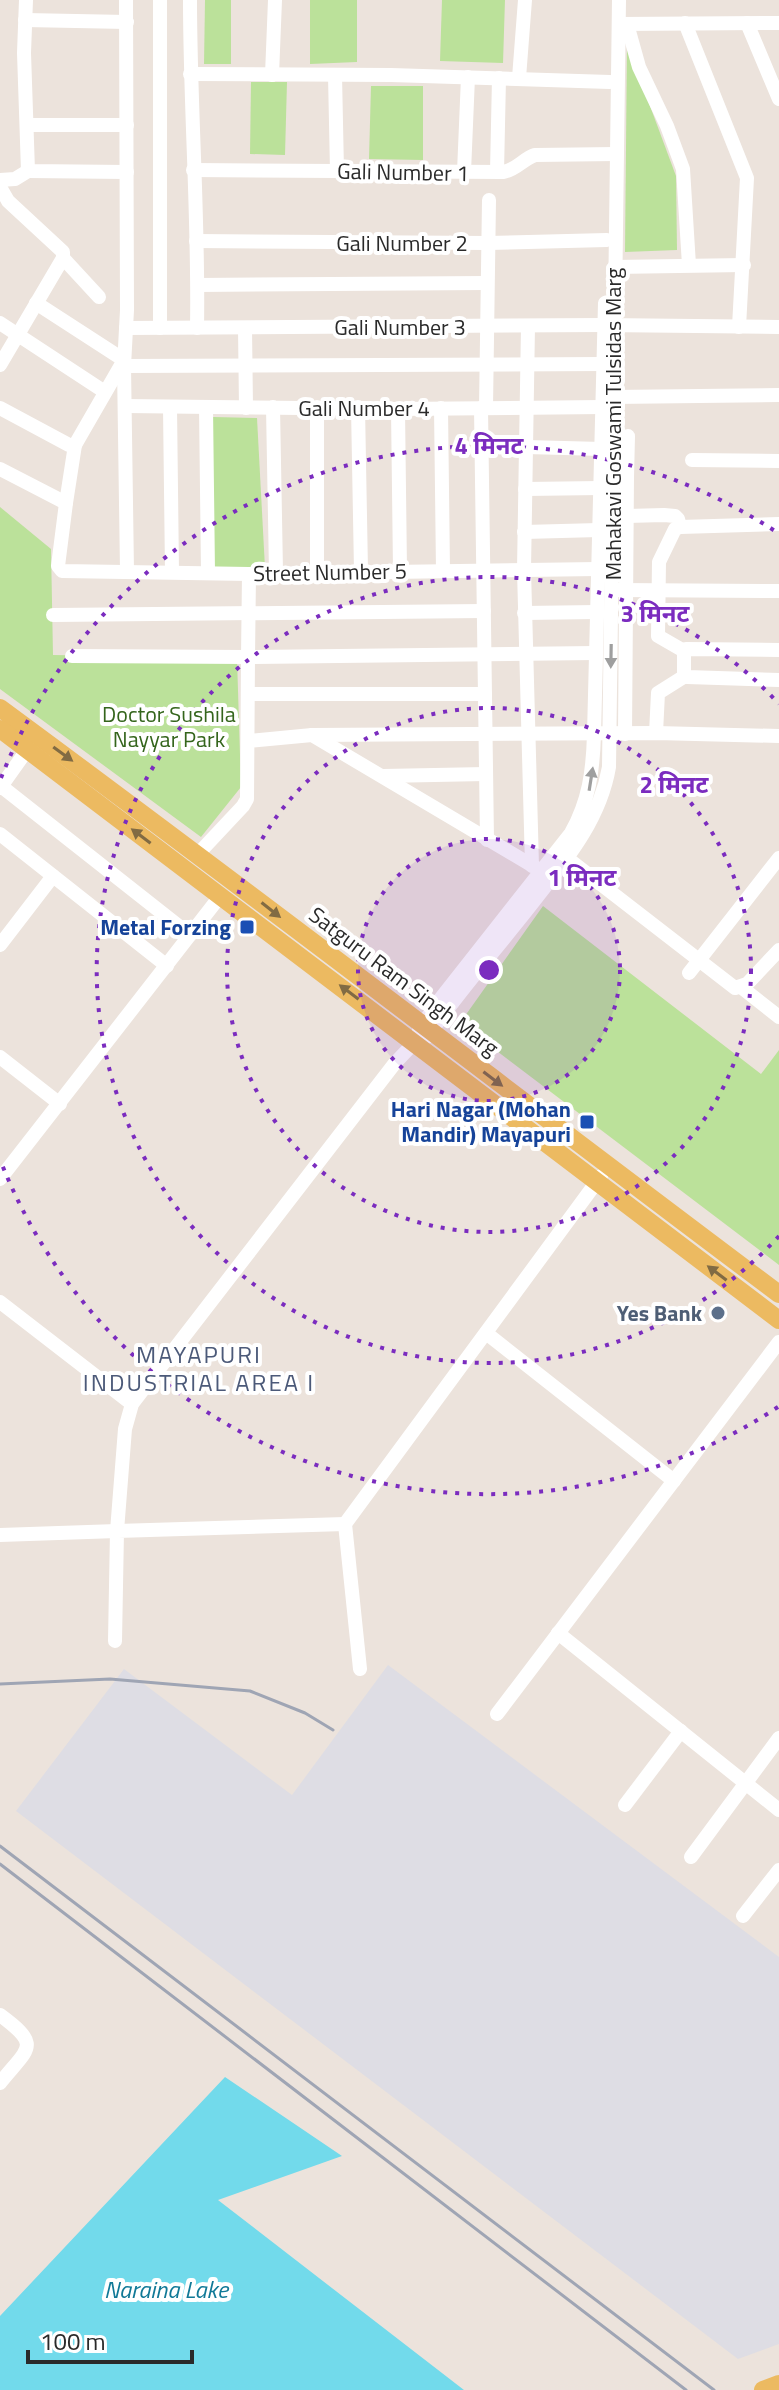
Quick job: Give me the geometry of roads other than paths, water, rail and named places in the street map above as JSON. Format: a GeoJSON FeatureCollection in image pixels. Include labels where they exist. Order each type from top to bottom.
{"type":"FeatureCollection","features":[{"type":"Feature","properties":{"kind":"main road","name":"Satguru Ram Singh Marg"},"geometry":{"type":"LineString","coordinates":[[0,708],[198,854],[596,1183],[779,1320]]}},
{"type":"Feature","properties":{"kind":"main road","name":"Satguru Ram Singh Marg"},"geometry":{"type":"LineString","coordinates":[[0,729],[221,895],[419,1038],[609,1166],[779,1294]]}},
{"type":"Feature","properties":{"kind":"main road"},"geometry":{"type":"LineString","coordinates":[[763,2390],[779,2384]]}},
{"type":"Feature","properties":{"kind":"street"},"geometry":{"type":"LineString","coordinates":[[26,0],[28,171]]}},
{"type":"Feature","properties":{"kind":"street"},"geometry":{"type":"LineString","coordinates":[[126,0],[124,363],[127,571]]}},
{"type":"Feature","properties":{"kind":"street"},"geometry":{"type":"LineString","coordinates":[[160,0],[160,328]]}},
{"type":"Feature","properties":{"kind":"street"},"geometry":{"type":"LineString","coordinates":[[190,0],[197,328]]}},
{"type":"Feature","properties":{"kind":"street"},"geometry":{"type":"LineString","coordinates":[[272,75],[275,0]]}},
{"type":"Feature","properties":{"kind":"street"},"geometry":{"type":"LineString","coordinates":[[519,78],[525,0]]}},
{"type":"Feature","properties":{"kind":"street","name":"Mahakavi Goswami Tulsidas Marg"},"geometry":{"type":"LineString","coordinates":[[419,1038],[437,1003],[537,868],[571,833],[582,813],[602,734],[605,589],[620,477],[603,364],[614,267],[610,82],[619,23],[611,0]]}},
{"type":"Feature","properties":{"kind":"street","name":"Mahakavi Goswami Tulsidas Marg"},"geometry":{"type":"LineString","coordinates":[[419,1038],[567,858],[602,798],[609,767],[602,734],[596,653],[597,612],[605,589],[598,569],[602,449],[608,402],[607,240],[619,0]]}},
{"type":"Feature","properties":{"kind":"street"},"geometry":{"type":"LineString","coordinates":[[25,20],[127,22]]}},
{"type":"Feature","properties":{"kind":"street"},"geometry":{"type":"LineString","coordinates":[[689,265],[683,169],[667,126],[619,23],[779,23]]}},
{"type":"Feature","properties":{"kind":"street"},"geometry":{"type":"LineString","coordinates":[[685,23],[747,178],[739,327]]}},
{"type":"Feature","properties":{"kind":"street"},"geometry":{"type":"LineString","coordinates":[[747,23],[779,99]]}},
{"type":"Feature","properties":{"kind":"street"},"geometry":{"type":"LineString","coordinates":[[190,74],[610,82]]}},
{"type":"Feature","properties":{"kind":"street"},"geometry":{"type":"LineString","coordinates":[[335,75],[337,171]]}},
{"type":"Feature","properties":{"kind":"street"},"geometry":{"type":"LineString","coordinates":[[464,172],[468,77]]}},
{"type":"Feature","properties":{"kind":"street"},"geometry":{"type":"LineString","coordinates":[[497,172],[499,78]]}},
{"type":"Feature","properties":{"kind":"street"},"geometry":{"type":"LineString","coordinates":[[27,125],[127,125]]}},
{"type":"Feature","properties":{"kind":"street","name":"Gali Number 1"},"geometry":{"type":"LineString","coordinates":[[193,170],[497,172],[509,171],[535,155],[612,154]]}},
{"type":"Feature","properties":{"kind":"street"},"geometry":{"type":"LineString","coordinates":[[0,180],[15,179],[28,171],[127,172]]}},
{"type":"Feature","properties":{"kind":"street"},"geometry":{"type":"LineString","coordinates":[[0,187],[8,201],[63,252],[63,258],[1,362]]}},
{"type":"Feature","properties":{"kind":"street"},"geometry":{"type":"LineString","coordinates":[[487,840],[483,408],[489,200]]}},
{"type":"Feature","properties":{"kind":"street","name":"Gali Number 2"},"geometry":{"type":"LineString","coordinates":[[196,241],[488,243],[607,240]]}},
{"type":"Feature","properties":{"kind":"street"},"geometry":{"type":"LineString","coordinates":[[63,258],[99,297]]}},
{"type":"Feature","properties":{"kind":"street"},"geometry":{"type":"LineString","coordinates":[[614,267],[744,265]]}},
{"type":"Feature","properties":{"kind":"street"},"geometry":{"type":"LineString","coordinates":[[198,285],[487,283]]}},
{"type":"Feature","properties":{"kind":"street"},"geometry":{"type":"LineString","coordinates":[[36,303],[124,363],[603,364]]}},
{"type":"Feature","properties":{"kind":"street"},"geometry":{"type":"LineString","coordinates":[[0,323],[105,392]]}},
{"type":"Feature","properties":{"kind":"street"},"geometry":{"type":"LineString","coordinates":[[528,326],[524,613],[537,868]]}},
{"type":"Feature","properties":{"kind":"street","name":"Gali Number 3"},"geometry":{"type":"LineString","coordinates":[[126,328],[779,327]]}},
{"type":"Feature","properties":{"kind":"street"},"geometry":{"type":"LineString","coordinates":[[245,328],[246,408]]}},
{"type":"Feature","properties":{"kind":"street"},"geometry":{"type":"LineString","coordinates":[[0,469],[66,503],[75,445],[124,363]]}},
{"type":"Feature","properties":{"kind":"street","name":"Gali Number 4"},"geometry":{"type":"LineString","coordinates":[[125,406],[527,408],[779,395]]}},
{"type":"Feature","properties":{"kind":"street"},"geometry":{"type":"LineString","coordinates":[[170,407],[172,572]]}},
{"type":"Feature","properties":{"kind":"street"},"geometry":{"type":"LineString","coordinates":[[206,407],[208,572]]}},
{"type":"Feature","properties":{"kind":"street"},"geometry":{"type":"LineString","coordinates":[[273,407],[276,572]]}},
{"type":"Feature","properties":{"kind":"street"},"geometry":{"type":"LineString","coordinates":[[317,407],[317,572]]}},
{"type":"Feature","properties":{"kind":"street"},"geometry":{"type":"LineString","coordinates":[[358,407],[361,571]]}},
{"type":"Feature","properties":{"kind":"street"},"geometry":{"type":"LineString","coordinates":[[0,408],[69,445],[75,445]]}},
{"type":"Feature","properties":{"kind":"street"},"geometry":{"type":"LineString","coordinates":[[441,408],[443,571]]}},
{"type":"Feature","properties":{"kind":"street"},"geometry":{"type":"LineString","coordinates":[[398,409],[400,570]]}},
{"type":"Feature","properties":{"kind":"street"},"geometry":{"type":"LineString","coordinates":[[625,734],[627,516],[620,477],[628,436]]}},
{"type":"Feature","properties":{"kind":"street"},"geometry":{"type":"LineString","coordinates":[[526,447],[602,449]]}},
{"type":"Feature","properties":{"kind":"street"},"geometry":{"type":"LineString","coordinates":[[692,460],[779,461]]}},
{"type":"Feature","properties":{"kind":"street"},"geometry":{"type":"LineString","coordinates":[[525,489],[601,488]]}},
{"type":"Feature","properties":{"kind":"street","name":"Street Number 5"},"geometry":{"type":"LineString","coordinates":[[66,503],[58,566],[62,571],[249,574],[598,569]]}},
{"type":"Feature","properties":{"kind":"street"},"geometry":{"type":"LineString","coordinates":[[627,516],[671,515],[678,519],[680,527]]}},
{"type":"Feature","properties":{"kind":"street"},"geometry":{"type":"LineString","coordinates":[[684,651],[658,636],[659,562],[675,529],[779,524]]}},
{"type":"Feature","properties":{"kind":"street"},"geometry":{"type":"LineString","coordinates":[[524,532],[599,530]]}},
{"type":"Feature","properties":{"kind":"street"},"geometry":{"type":"LineString","coordinates":[[198,854],[243,806],[248,790],[249,574]]}},
{"type":"Feature","properties":{"kind":"street"},"geometry":{"type":"LineString","coordinates":[[605,589],[779,591]]}},
{"type":"Feature","properties":{"kind":"street"},"geometry":{"type":"LineString","coordinates":[[53,615],[484,611]]}},
{"type":"Feature","properties":{"kind":"street"},"geometry":{"type":"LineString","coordinates":[[524,613],[597,612]]}},
{"type":"Feature","properties":{"kind":"street"},"geometry":{"type":"LineString","coordinates":[[684,651],[779,650]]}},
{"type":"Feature","properties":{"kind":"street"},"geometry":{"type":"LineString","coordinates":[[684,651],[685,676]]}},
{"type":"Feature","properties":{"kind":"street"},"geometry":{"type":"LineString","coordinates":[[72,656],[596,653]]}},
{"type":"Feature","properties":{"kind":"street"},"geometry":{"type":"LineString","coordinates":[[656,733],[658,693],[685,676],[779,680]]}},
{"type":"Feature","properties":{"kind":"street"},"geometry":{"type":"LineString","coordinates":[[248,694],[485,694]]}},
{"type":"Feature","properties":{"kind":"street"},"geometry":{"type":"LineString","coordinates":[[248,741],[312,735],[656,733],[779,736]]}},
{"type":"Feature","properties":{"kind":"street"},"geometry":{"type":"LineString","coordinates":[[312,735],[537,868]]}},
{"type":"Feature","properties":{"kind":"street"},"geometry":{"type":"LineString","coordinates":[[27,750],[3,779],[190,935]]}},
{"type":"Feature","properties":{"kind":"street"},"geometry":{"type":"LineString","coordinates":[[381,777],[486,774]]}},
{"type":"Feature","properties":{"kind":"street"},"geometry":{"type":"LineString","coordinates":[[0,834],[167,966]]}},
{"type":"Feature","properties":{"kind":"street"},"geometry":{"type":"LineString","coordinates":[[567,858],[735,988],[747,984],[779,950]]}},
{"type":"Feature","properties":{"kind":"street"},"geometry":{"type":"LineString","coordinates":[[689,973],[779,858]]}},
{"type":"Feature","properties":{"kind":"street"},"geometry":{"type":"LineString","coordinates":[[0,945],[53,876]]}},
{"type":"Feature","properties":{"kind":"street"},"geometry":{"type":"LineString","coordinates":[[2,1173],[60,1104],[221,895]]}},
{"type":"Feature","properties":{"kind":"street"},"geometry":{"type":"LineString","coordinates":[[741,987],[770,1012]]}},
{"type":"Feature","properties":{"kind":"street"},"geometry":{"type":"LineString","coordinates":[[115,1641],[117,1531],[125,1429],[132,1404],[395,1063],[419,1038]]}},
{"type":"Feature","properties":{"kind":"street"},"geometry":{"type":"LineString","coordinates":[[0,1057],[60,1104]]}},
{"type":"Feature","properties":{"kind":"street"},"geometry":{"type":"LineString","coordinates":[[360,1669],[345,1524],[609,1166]]}},
{"type":"Feature","properties":{"kind":"street"},"geometry":{"type":"LineString","coordinates":[[0,1302],[132,1404]]}},
{"type":"Feature","properties":{"kind":"street"},"geometry":{"type":"LineString","coordinates":[[486,1333],[674,1481]]}},
{"type":"Feature","properties":{"kind":"street"},"geometry":{"type":"LineString","coordinates":[[497,1714],[779,1342]]}},
{"type":"Feature","properties":{"kind":"street"},"geometry":{"type":"LineString","coordinates":[[0,1535],[345,1524]]}},
{"type":"Feature","properties":{"kind":"street"},"geometry":{"type":"LineString","coordinates":[[558,1633],[779,1810]]}},
{"type":"Feature","properties":{"kind":"street"},"geometry":{"type":"LineString","coordinates":[[625,1805],[681,1731]]}},
{"type":"Feature","properties":{"kind":"street"},"geometry":{"type":"LineString","coordinates":[[691,1857],[779,1738]]}},
{"type":"Feature","properties":{"kind":"street"},"geometry":{"type":"LineString","coordinates":[[743,1916],[779,1870]]}},
{"type":"Feature","properties":{"kind":"street"},"geometry":{"type":"LineString","coordinates":[[0,2015],[22,2031],[27,2045],[25,2052],[0,2083]]}},
{"type":"Feature","properties":{"kind":"water","name":"Naraina Lake"},"geometry":{"type":"Polygon","coordinates":[[[225,2077],[342,2156],[218,2200],[464,2390],[0,2390],[0,2316],[225,2077]]]}},
{"type":"Feature","properties":{"kind":"railway"},"geometry":{"type":"LineString","coordinates":[[0,1684],[110,1679],[250,1691],[305,1713],[333,1730]]}},
{"type":"Feature","properties":{"kind":"railway"},"geometry":{"type":"LineString","coordinates":[[0,1846],[714,2390]]}},
{"type":"Feature","properties":{"kind":"railway"},"geometry":{"type":"LineString","coordinates":[[0,1864],[686,2390]]}},
{"type":"Feature","properties":{"kind":"place","name":"Metal Forzing"},"geometry":{"type":"Point","coordinates":[247,927]}},
{"type":"Feature","properties":{"kind":"place","name":"Hari Nagar (Mohan Mandir) Mayapuri"},"geometry":{"type":"Point","coordinates":[587,1122]}},
{"type":"Feature","properties":{"kind":"place","name":"Yes Bank"},"geometry":{"type":"Point","coordinates":[718,1313]}},
{"type":"Feature","properties":{"kind":"district","name":"MAYAPURI INDUSTRIAL AREA I"},"geometry":{"type":"Point","coordinates":[199,1368]}},
{"type":"Feature","properties":{"kind":"park label","name":"Doctor Sushila Nayyar Park"},"geometry":{"type":"Point","coordinates":[169,726]}}]}
